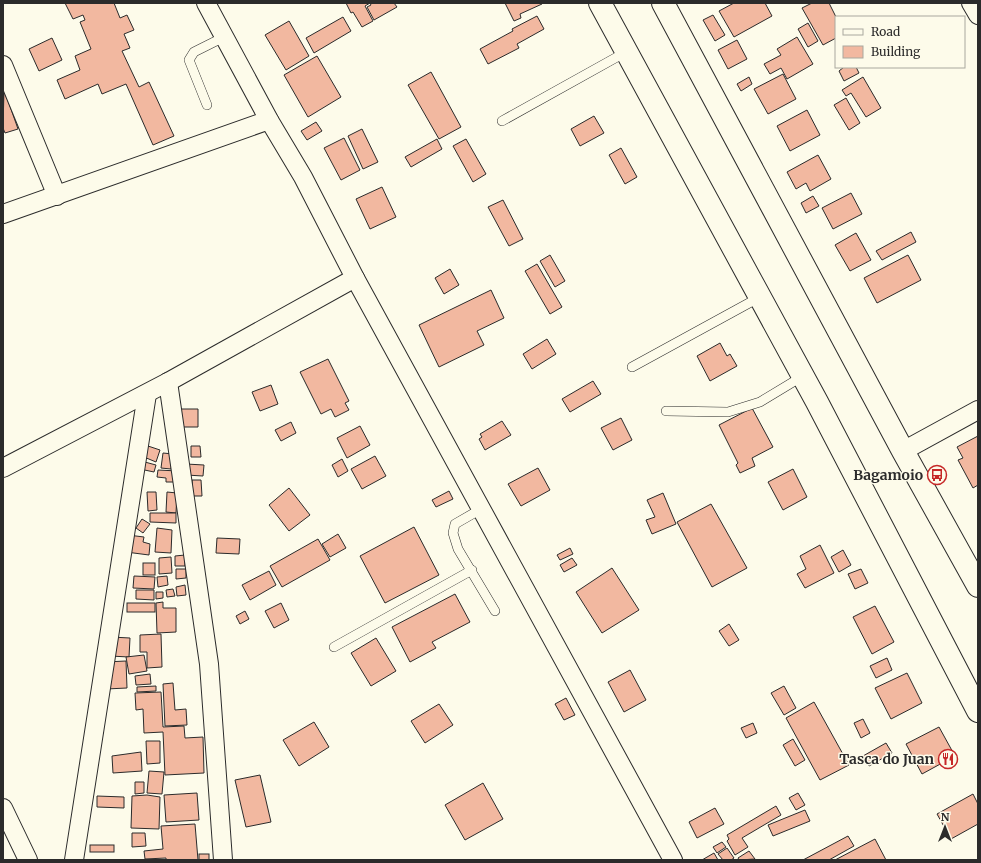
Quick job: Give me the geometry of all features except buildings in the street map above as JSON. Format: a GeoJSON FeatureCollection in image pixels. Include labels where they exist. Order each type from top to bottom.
{"type":"FeatureCollection","features":[{"type":"Feature","properties":{"kind":"highway"},"geometry":{"type":"LineString","coordinates":[[600,3],[803,376],[978,710]]}},
{"type":"Feature","properties":{"kind":"highway"},"geometry":{"type":"LineString","coordinates":[[663,3],[903,451],[978,586]]}},
{"type":"Feature","properties":{"kind":"street"},"geometry":{"type":"LineString","coordinates":[[206,3],[303,177],[355,278],[673,860]]}},
{"type":"Feature","properties":{"kind":"street"},"geometry":{"type":"LineString","coordinates":[[972,3],[978,15]]}},
{"type":"Feature","properties":{"kind":"street"},"geometry":{"type":"LineString","coordinates":[[3,65],[57,196]]}},
{"type":"Feature","properties":{"kind":"street"},"geometry":{"type":"LineString","coordinates":[[3,214],[270,120]]}},
{"type":"Feature","properties":{"kind":"street"},"geometry":{"type":"LineString","coordinates":[[3,468],[147,394],[355,278]]}},
{"type":"Feature","properties":{"kind":"street"},"geometry":{"type":"LineString","coordinates":[[168,382],[209,664],[223,860]]}},
{"type":"Feature","properties":{"kind":"street"},"geometry":{"type":"LineString","coordinates":[[74,860],[147,394]]}},
{"type":"Feature","properties":{"kind":"street"},"geometry":{"type":"LineString","coordinates":[[903,451],[978,410]]}},
{"type":"Feature","properties":{"kind":"street"},"geometry":{"type":"LineString","coordinates":[[3,808],[28,860]]}},
{"type":"Feature","properties":{"kind":"lane"},"geometry":{"type":"LineString","coordinates":[[207,105],[189,60],[194,52],[224,37]]}},
{"type":"Feature","properties":{"kind":"lane"},"geometry":{"type":"LineString","coordinates":[[502,121],[626,52]]}},
{"type":"Feature","properties":{"kind":"lane"},"geometry":{"type":"LineString","coordinates":[[632,367],[760,297]]}},
{"type":"Feature","properties":{"kind":"lane"},"geometry":{"type":"LineString","coordinates":[[666,411],[728,412],[760,402],[803,376]]}},
{"type":"Feature","properties":{"kind":"lane"},"geometry":{"type":"LineString","coordinates":[[481,509],[455,524],[453,533],[458,549],[472,570],[495,611]]}},
{"type":"Feature","properties":{"kind":"lane"},"geometry":{"type":"LineString","coordinates":[[334,647],[472,570]]}},
{"type":"Feature","properties":{"kind":"place","name":"Bagamoio"},"geometry":{"type":"Point","coordinates":[937,475]}},
{"type":"Feature","properties":{"kind":"place","name":"Tasca do Juan"},"geometry":{"type":"Point","coordinates":[948,759]}}]}
